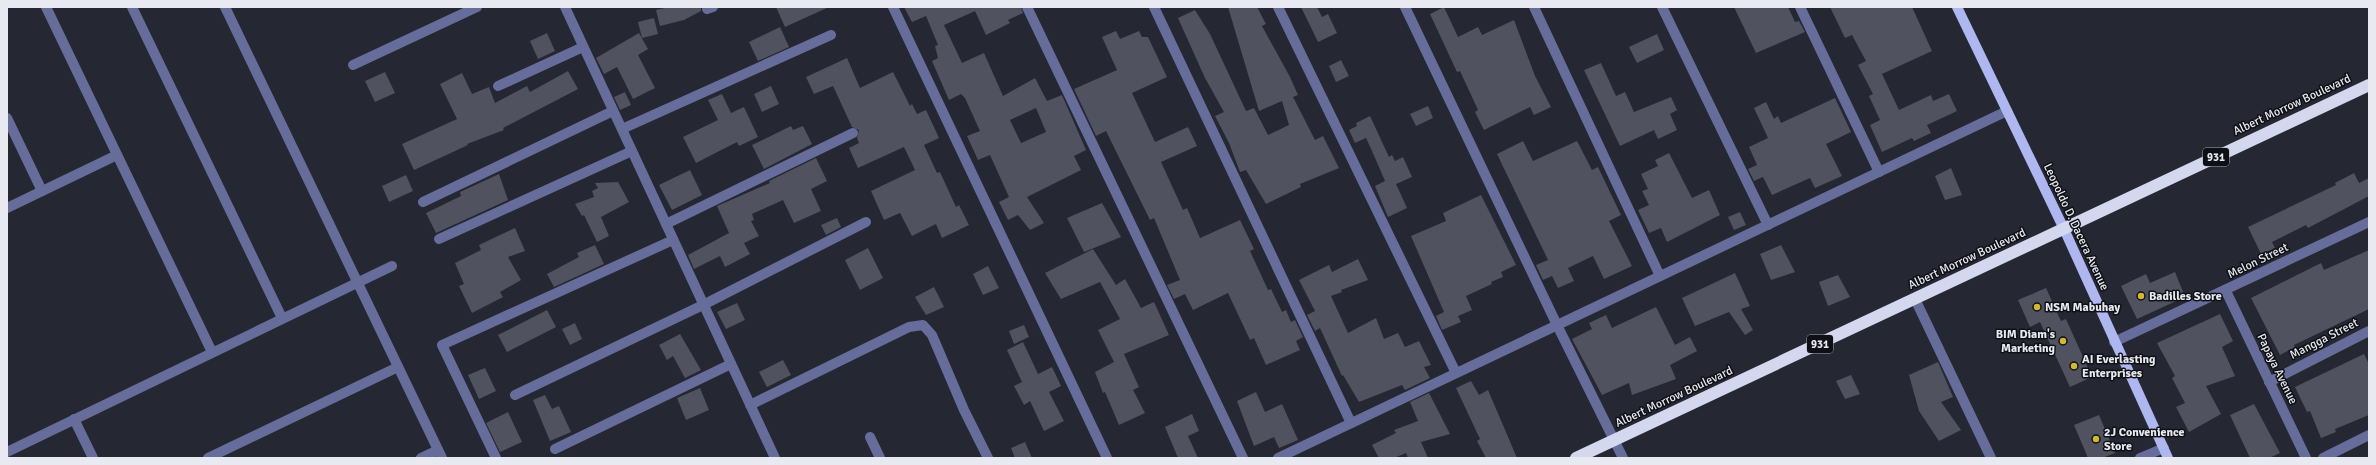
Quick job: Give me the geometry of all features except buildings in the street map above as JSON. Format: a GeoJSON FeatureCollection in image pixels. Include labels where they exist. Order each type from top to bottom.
{"type":"FeatureCollection","features":[{"type":"Feature","properties":{"kind":"highway","name":"Albert Morrow Boulevard"},"geometry":{"type":"LineString","coordinates":[[1576,458],[2369,85]]}},
{"type":"Feature","properties":{"kind":"main road","name":"Leopoldo D. Dacera Avenue"},"geometry":{"type":"LineString","coordinates":[[1957,7],[2064,229],[2114,342],[2168,458]]}},
{"type":"Feature","properties":{"kind":"street"},"geometry":{"type":"LineString","coordinates":[[46,7],[212,352]]}},
{"type":"Feature","properties":{"kind":"street"},"geometry":{"type":"LineString","coordinates":[[132,7],[282,318]]}},
{"type":"Feature","properties":{"kind":"street"},"geometry":{"type":"LineString","coordinates":[[225,7],[440,454],[421,458]]}},
{"type":"Feature","properties":{"kind":"street"},"geometry":{"type":"LineString","coordinates":[[353,66],[477,7]]}},
{"type":"Feature","properties":{"kind":"street"},"geometry":{"type":"LineString","coordinates":[[564,7],[774,458]]}},
{"type":"Feature","properties":{"kind":"street"},"geometry":{"type":"LineString","coordinates":[[893,7],[1107,458]]}},
{"type":"Feature","properties":{"kind":"street"},"geometry":{"type":"LineString","coordinates":[[1027,7],[1243,458]]}},
{"type":"Feature","properties":{"kind":"street"},"geometry":{"type":"LineString","coordinates":[[1154,7],[1351,423]]}},
{"type":"Feature","properties":{"kind":"street"},"geometry":{"type":"LineString","coordinates":[[1278,7],[1456,373]]}},
{"type":"Feature","properties":{"kind":"street"},"geometry":{"type":"LineString","coordinates":[[1405,7],[1556,325],[1623,458]]}},
{"type":"Feature","properties":{"kind":"street"},"geometry":{"type":"LineString","coordinates":[[1534,7],[1660,276]]}},
{"type":"Feature","properties":{"kind":"street"},"geometry":{"type":"LineString","coordinates":[[1662,7],[1768,225]]}},
{"type":"Feature","properties":{"kind":"street"},"geometry":{"type":"LineString","coordinates":[[1800,7],[1879,172]]}},
{"type":"Feature","properties":{"kind":"street"},"geometry":{"type":"LineString","coordinates":[[622,129],[831,35]]}},
{"type":"Feature","properties":{"kind":"street"},"geometry":{"type":"LineString","coordinates":[[498,86],[583,47]]}},
{"type":"Feature","properties":{"kind":"street"},"geometry":{"type":"LineString","coordinates":[[423,202],[613,111]]}},
{"type":"Feature","properties":{"kind":"street"},"geometry":{"type":"LineString","coordinates":[[1278,458],[2007,111]]}},
{"type":"Feature","properties":{"kind":"street"},"geometry":{"type":"LineString","coordinates":[[7,118],[42,191]]}},
{"type":"Feature","properties":{"kind":"street"},"geometry":{"type":"LineString","coordinates":[[666,224],[853,133]]}},
{"type":"Feature","properties":{"kind":"street"},"geometry":{"type":"LineString","coordinates":[[439,239],[632,151]]}},
{"type":"Feature","properties":{"kind":"street"},"geometry":{"type":"LineString","coordinates":[[7,208],[117,155]]}},
{"type":"Feature","properties":{"kind":"street"},"geometry":{"type":"LineString","coordinates":[[515,395],[703,305],[866,222]]}},
{"type":"Feature","properties":{"kind":"street","name":"Melon Street"},"geometry":{"type":"LineString","coordinates":[[2114,342],[2226,291],[2369,222]]}},
{"type":"Feature","properties":{"kind":"street"},"geometry":{"type":"LineString","coordinates":[[496,458],[442,345],[673,240]]}},
{"type":"Feature","properties":{"kind":"street"},"geometry":{"type":"LineString","coordinates":[[7,452],[392,266]]}},
{"type":"Feature","properties":{"kind":"street","name":"Papaya Avenue"},"geometry":{"type":"LineString","coordinates":[[2226,291],[2306,458]]}},
{"type":"Feature","properties":{"kind":"street"},"geometry":{"type":"LineString","coordinates":[[1915,299],[1991,458]]}},
{"type":"Feature","properties":{"kind":"street"},"geometry":{"type":"LineString","coordinates":[[750,405],[910,327],[922,325],[932,335],[964,410],[988,458]]}},
{"type":"Feature","properties":{"kind":"street","name":"Mangga Street"},"geometry":{"type":"LineString","coordinates":[[2269,382],[2369,331]]}},
{"type":"Feature","properties":{"kind":"street"},"geometry":{"type":"LineString","coordinates":[[554,449],[731,364]]}},
{"type":"Feature","properties":{"kind":"street"},"geometry":{"type":"LineString","coordinates":[[208,458],[398,367]]}},
{"type":"Feature","properties":{"kind":"street"},"geometry":{"type":"LineString","coordinates":[[74,419],[93,458]]}},
{"type":"Feature","properties":{"kind":"street"},"geometry":{"type":"LineString","coordinates":[[2322,458],[2369,435]]}},
{"type":"Feature","properties":{"kind":"street"},"geometry":{"type":"LineString","coordinates":[[870,437],[880,458]]}},
{"type":"Feature","properties":{"kind":"street"},"geometry":{"type":"LineString","coordinates":[[2140,458],[2164,448]]}},
{"type":"Feature","properties":{"kind":"place","name":"Badilles Store"},"geometry":{"type":"Point","coordinates":[2141,296]}},
{"type":"Feature","properties":{"kind":"place","name":"NSM Mabuhay"},"geometry":{"type":"Point","coordinates":[2037,307]}},
{"type":"Feature","properties":{"kind":"place","name":"BIM Diam's Marketing"},"geometry":{"type":"Point","coordinates":[2063,341]}},
{"type":"Feature","properties":{"kind":"place","name":"AI Everlasting Enterprises"},"geometry":{"type":"Point","coordinates":[2074,366]}},
{"type":"Feature","properties":{"kind":"place","name":"2J Convenience Store"},"geometry":{"type":"Point","coordinates":[2096,439]}}]}
